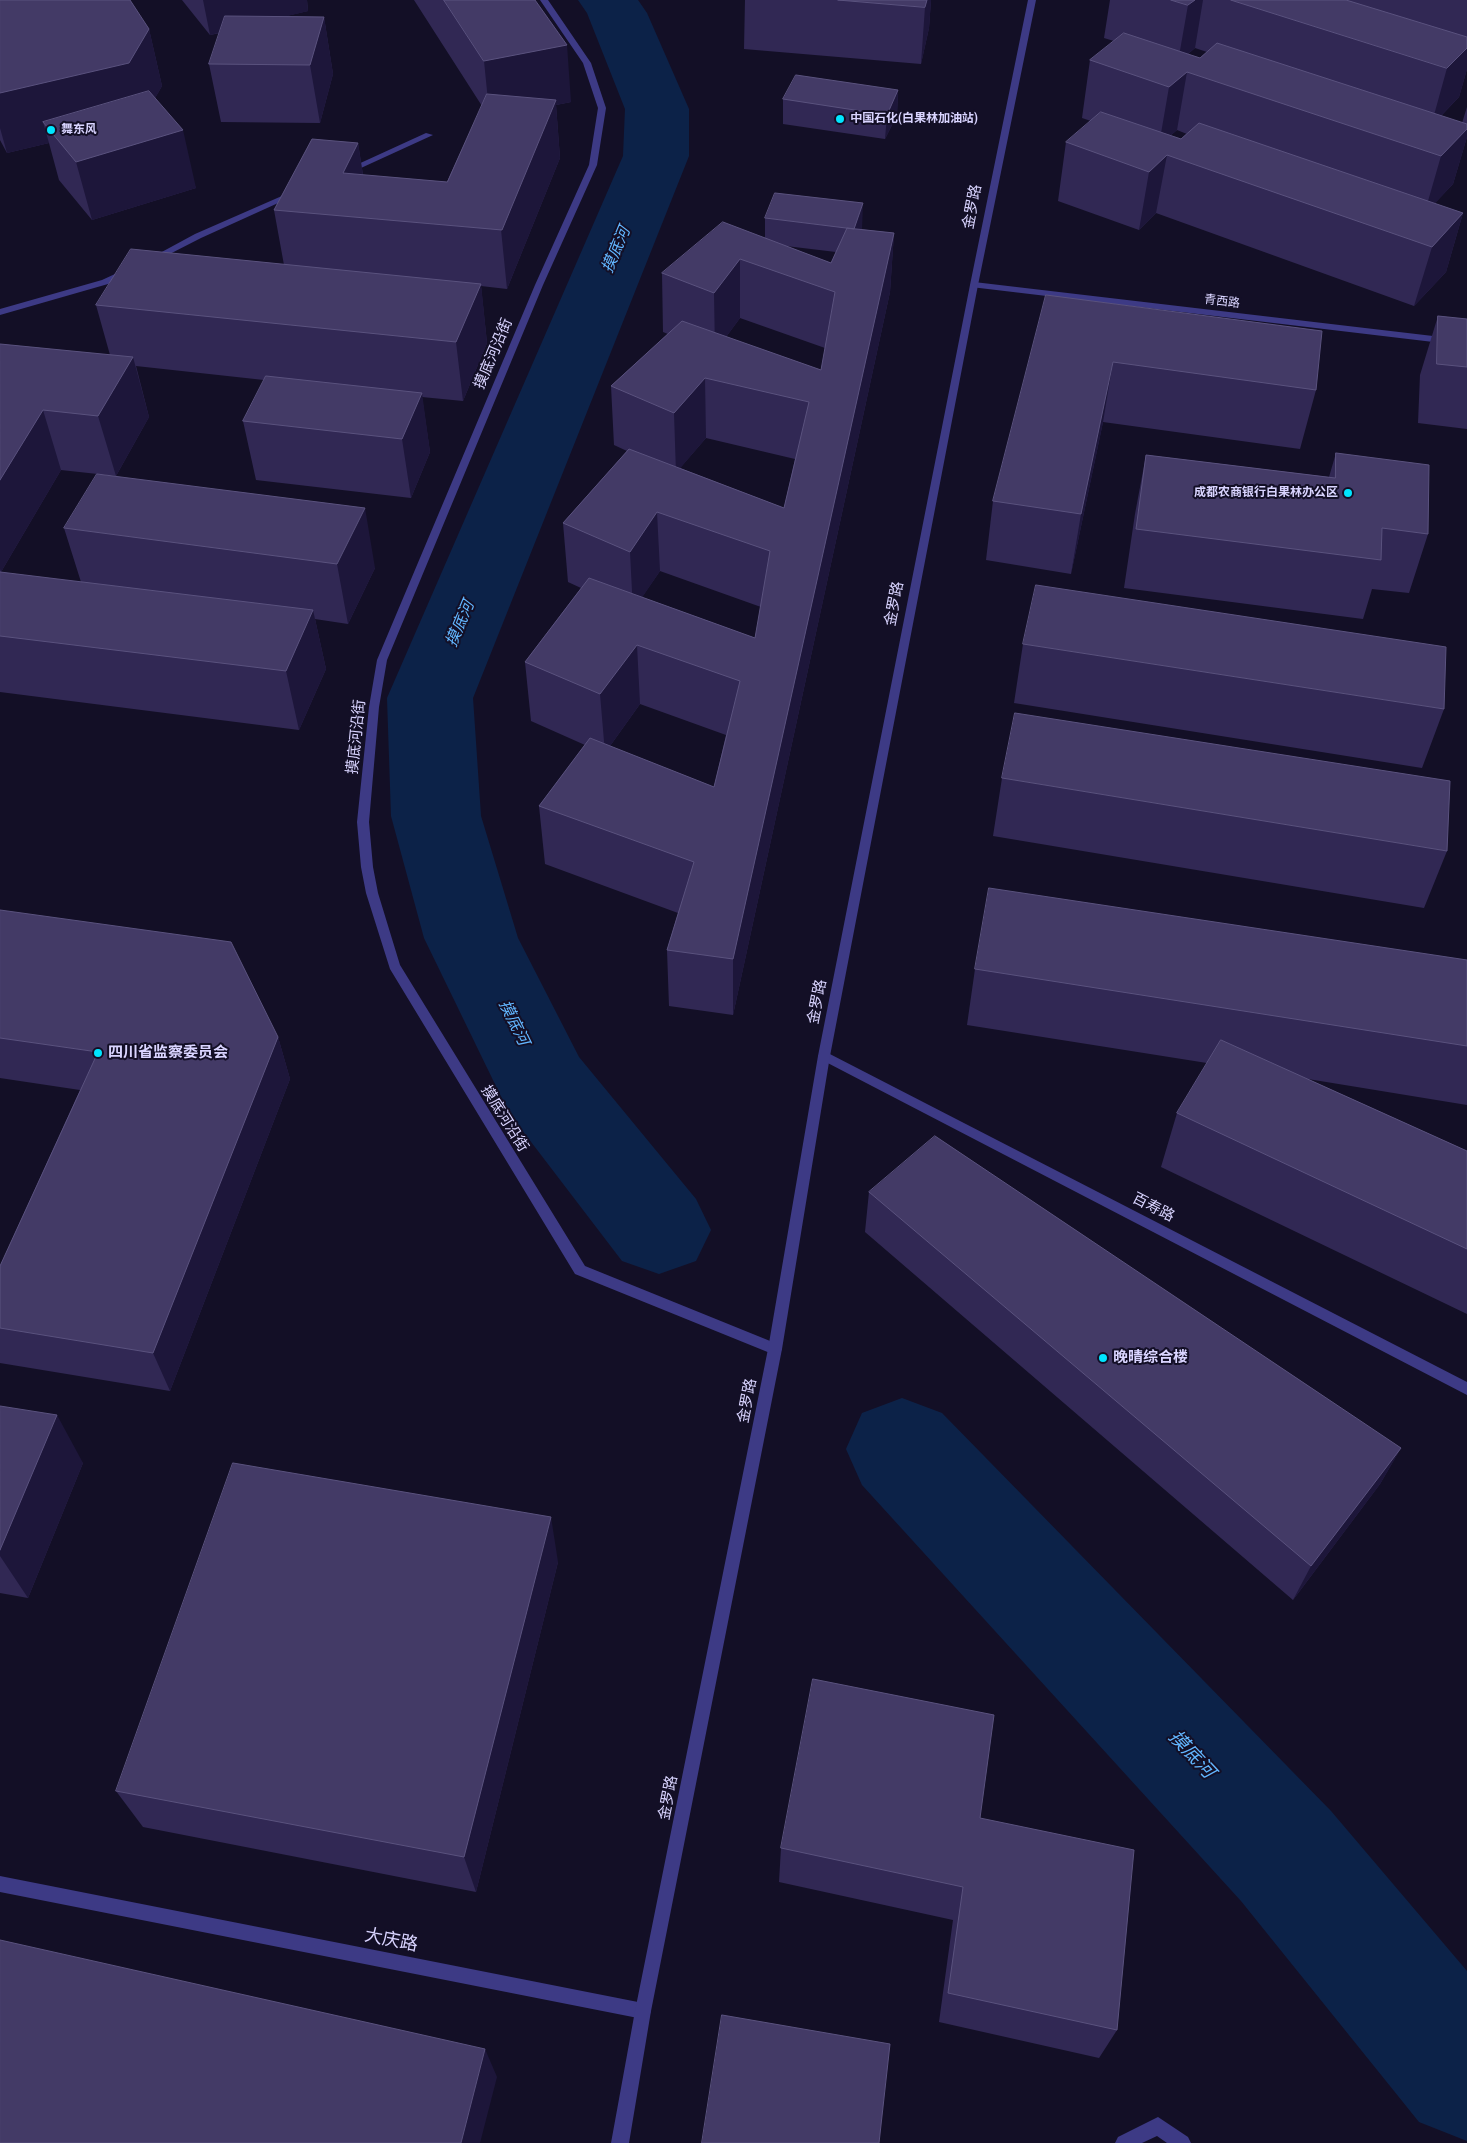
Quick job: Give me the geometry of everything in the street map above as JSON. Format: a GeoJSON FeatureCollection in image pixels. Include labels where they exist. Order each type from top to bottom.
{"type":"FeatureCollection","features":[{"type":"Feature","properties":{"kind":"street","name":"摸底河沿街"},"geometry":{"type":"LineString","coordinates":[[544,0],[587,63],[602,108],[593,165],[539,285],[382,660],[374,706],[364,822],[367,867],[372,893],[394,966],[580,1270],[775,1349]]}},
{"type":"Feature","properties":{"kind":"street","name":"金罗路"},"geometry":{"type":"LineString","coordinates":[[643,2011],[775,1349],[824,1056],[974,286],[1032,0]]}},
{"type":"Feature","properties":{"kind":"street"},"geometry":{"type":"LineString","coordinates":[[340,174],[429,135]]}},
{"type":"Feature","properties":{"kind":"street"},"geometry":{"type":"LineString","coordinates":[[0,312],[105,282],[198,236],[305,190]]}},
{"type":"Feature","properties":{"kind":"street","name":"青西路"},"geometry":{"type":"LineString","coordinates":[[974,286],[1467,343]]}},
{"type":"Feature","properties":{"kind":"street","name":"百寿路"},"geometry":{"type":"LineString","coordinates":[[824,1056],[1467,1389]]}},
{"type":"Feature","properties":{"kind":"street","name":"大庆路"},"geometry":{"type":"LineString","coordinates":[[0,1884],[643,2011]]}},
{"type":"Feature","properties":{"kind":"street"},"geometry":{"type":"LineString","coordinates":[[620,2143],[643,2011]]}},
{"type":"Feature","properties":{"kind":"street"},"geometry":{"type":"LineString","coordinates":[[1124,2143],[1158,2126],[1182,2143]]}},
{"type":"Feature","properties":{"kind":"building"},"geometry":{"type":"Polygon","coordinates":[[[0,0],[130,0],[149,29],[129,63],[0,93],[0,0]]]}},
{"type":"Feature","properties":{"kind":"building"},"geometry":{"type":"Polygon","coordinates":[[[444,0],[535,0],[567,45],[484,61],[444,0]]]}},
{"type":"Feature","properties":{"kind":"building"},"geometry":{"type":"Polygon","coordinates":[[[838,0],[927,0],[925,7],[838,0]]]}},
{"type":"Feature","properties":{"kind":"building"},"geometry":{"type":"Polygon","coordinates":[[[1171,0],[1195,0],[1188,5],[1171,0]]]}},
{"type":"Feature","properties":{"kind":"building"},"geometry":{"type":"Polygon","coordinates":[[[1231,0],[1346,0],[1467,37],[1467,48],[1447,68],[1231,0]]]}},
{"type":"Feature","properties":{"kind":"building"},"geometry":{"type":"Polygon","coordinates":[[[225,16],[324,17],[310,65],[209,64],[225,16]]]}},
{"type":"Feature","properties":{"kind":"building"},"geometry":{"type":"Polygon","coordinates":[[[1124,33],[1200,58],[1217,43],[1467,124],[1467,129],[1441,156],[1187,72],[1169,87],[1090,60],[1124,33]]]}},
{"type":"Feature","properties":{"kind":"building"},"geometry":{"type":"Polygon","coordinates":[[[796,75],[898,90],[887,115],[783,99],[796,75]]]}},
{"type":"Feature","properties":{"kind":"building"},"geometry":{"type":"Polygon","coordinates":[[[149,91],[183,130],[76,162],[43,122],[149,91]]]}},
{"type":"Feature","properties":{"kind":"building"},"geometry":{"type":"Polygon","coordinates":[[[487,94],[556,100],[502,230],[274,210],[312,139],[358,143],[343,173],[447,182],[487,94]]]}},
{"type":"Feature","properties":{"kind":"building"},"geometry":{"type":"Polygon","coordinates":[[[1101,112],[1181,139],[1199,123],[1463,213],[1432,247],[1167,155],[1149,172],[1066,142],[1101,112]]]}},
{"type":"Feature","properties":{"kind":"building"},"geometry":{"type":"Polygon","coordinates":[[[775,193],[863,203],[854,229],[765,218],[775,193]]]}},
{"type":"Feature","properties":{"kind":"building"},"geometry":{"type":"Polygon","coordinates":[[[723,222],[831,263],[847,228],[894,233],[733,959],[667,950],[694,862],[539,806],[590,738],[714,787],[740,681],[637,645],[600,694],[525,662],[589,578],[755,638],[770,551],[657,512],[630,552],[563,523],[629,449],[784,508],[809,402],[705,378],[674,413],[611,386],[682,321],[821,370],[835,292],[740,259],[714,293],[662,273],[723,222]]]}},
{"type":"Feature","properties":{"kind":"building"},"geometry":{"type":"Polygon","coordinates":[[[131,249],[481,284],[456,342],[96,305],[131,249]]]}},
{"type":"Feature","properties":{"kind":"building"},"geometry":{"type":"Polygon","coordinates":[[[1046,295],[1322,331],[1316,390],[1113,362],[1081,514],[993,501],[1046,295]]]}},
{"type":"Feature","properties":{"kind":"building"},"geometry":{"type":"Polygon","coordinates":[[[1438,316],[1467,319],[1467,367],[1437,364],[1438,316]]]}},
{"type":"Feature","properties":{"kind":"building"},"geometry":{"type":"Polygon","coordinates":[[[0,344],[133,357],[98,416],[43,410],[0,480],[0,344]]]}},
{"type":"Feature","properties":{"kind":"building"},"geometry":{"type":"Polygon","coordinates":[[[266,376],[422,393],[402,439],[243,421],[266,376]]]}},
{"type":"Feature","properties":{"kind":"building"},"geometry":{"type":"Polygon","coordinates":[[[1336,453],[1429,465],[1428,534],[1382,528],[1381,560],[1136,529],[1146,455],[1335,478],[1336,453]]]}},
{"type":"Feature","properties":{"kind":"building"},"geometry":{"type":"Polygon","coordinates":[[[97,474],[365,508],[337,564],[64,528],[97,474]]]}},
{"type":"Feature","properties":{"kind":"building"},"geometry":{"type":"Polygon","coordinates":[[[0,572],[313,610],[286,671],[0,636],[0,572]]]}},
{"type":"Feature","properties":{"kind":"building"},"geometry":{"type":"Polygon","coordinates":[[[1036,585],[1446,647],[1444,709],[1023,644],[1036,585]]]}},
{"type":"Feature","properties":{"kind":"building"},"geometry":{"type":"Polygon","coordinates":[[[1015,713],[1450,781],[1447,851],[1002,778],[1015,713]]]}},
{"type":"Feature","properties":{"kind":"building"},"geometry":{"type":"Polygon","coordinates":[[[989,888],[1467,960],[1467,1046],[975,969],[989,888]]]}},
{"type":"Feature","properties":{"kind":"building"},"geometry":{"type":"Polygon","coordinates":[[[0,910],[231,942],[278,1037],[153,1353],[0,1328],[0,1266],[98,1052],[0,1038],[0,910]]]}},
{"type":"Feature","properties":{"kind":"building"},"geometry":{"type":"Polygon","coordinates":[[[1221,1040],[1467,1151],[1467,1249],[1177,1113],[1221,1040]]]}},
{"type":"Feature","properties":{"kind":"building","name":"晚晴综合楼"},"geometry":{"type":"Polygon","coordinates":[[[935,1136],[1401,1448],[1311,1566],[869,1192],[935,1136]]]}},
{"type":"Feature","properties":{"kind":"building"},"geometry":{"type":"Polygon","coordinates":[[[0,1406],[57,1415],[0,1550],[0,1406]]]}},
{"type":"Feature","properties":{"kind":"building"},"geometry":{"type":"Polygon","coordinates":[[[233,1463],[551,1517],[464,1857],[116,1791],[233,1463]]]}},
{"type":"Feature","properties":{"kind":"building"},"geometry":{"type":"Polygon","coordinates":[[[813,1679],[994,1715],[980,1818],[1134,1850],[1117,2030],[948,1993],[963,1887],[781,1848],[813,1679]]]}},
{"type":"Feature","properties":{"kind":"building"},"geometry":{"type":"Polygon","coordinates":[[[0,1940],[485,2049],[461,2143],[0,2143],[0,1940]]]}},
{"type":"Feature","properties":{"kind":"building"},"geometry":{"type":"Polygon","coordinates":[[[722,2015],[890,2044],[879,2143],[702,2143],[722,2015]]]}},
{"type":"Feature","properties":{"kind":"waterway","name":"摸底河"},"geometry":{"type":"LineString","coordinates":[[608,0],[617,13],[657,109],[656,156],[430,698],[436,816],[471,938],[544,1085],[659,1230]]}},
{"type":"Feature","properties":{"kind":"waterway","name":"摸底河"},"geometry":{"type":"LineString","coordinates":[[902,1449],[1286,1856],[1467,2074]]}},
{"type":"Feature","properties":{"kind":"place","name":"中国石化(白果林加油站)"},"geometry":{"type":"Point","coordinates":[840,119]}},
{"type":"Feature","properties":{"kind":"place","name":"舞东风"},"geometry":{"type":"Point","coordinates":[51,130]}},
{"type":"Feature","properties":{"kind":"place","name":"成都农商银行白果林办公区"},"geometry":{"type":"Point","coordinates":[1348,493]}},
{"type":"Feature","properties":{"kind":"place","name":"四川省监察委员会"},"geometry":{"type":"Point","coordinates":[98,1053]}},
{"type":"Feature","properties":{"kind":"place","name":"晚晴综合楼"},"geometry":{"type":"Point","coordinates":[1103,1358]}}]}
